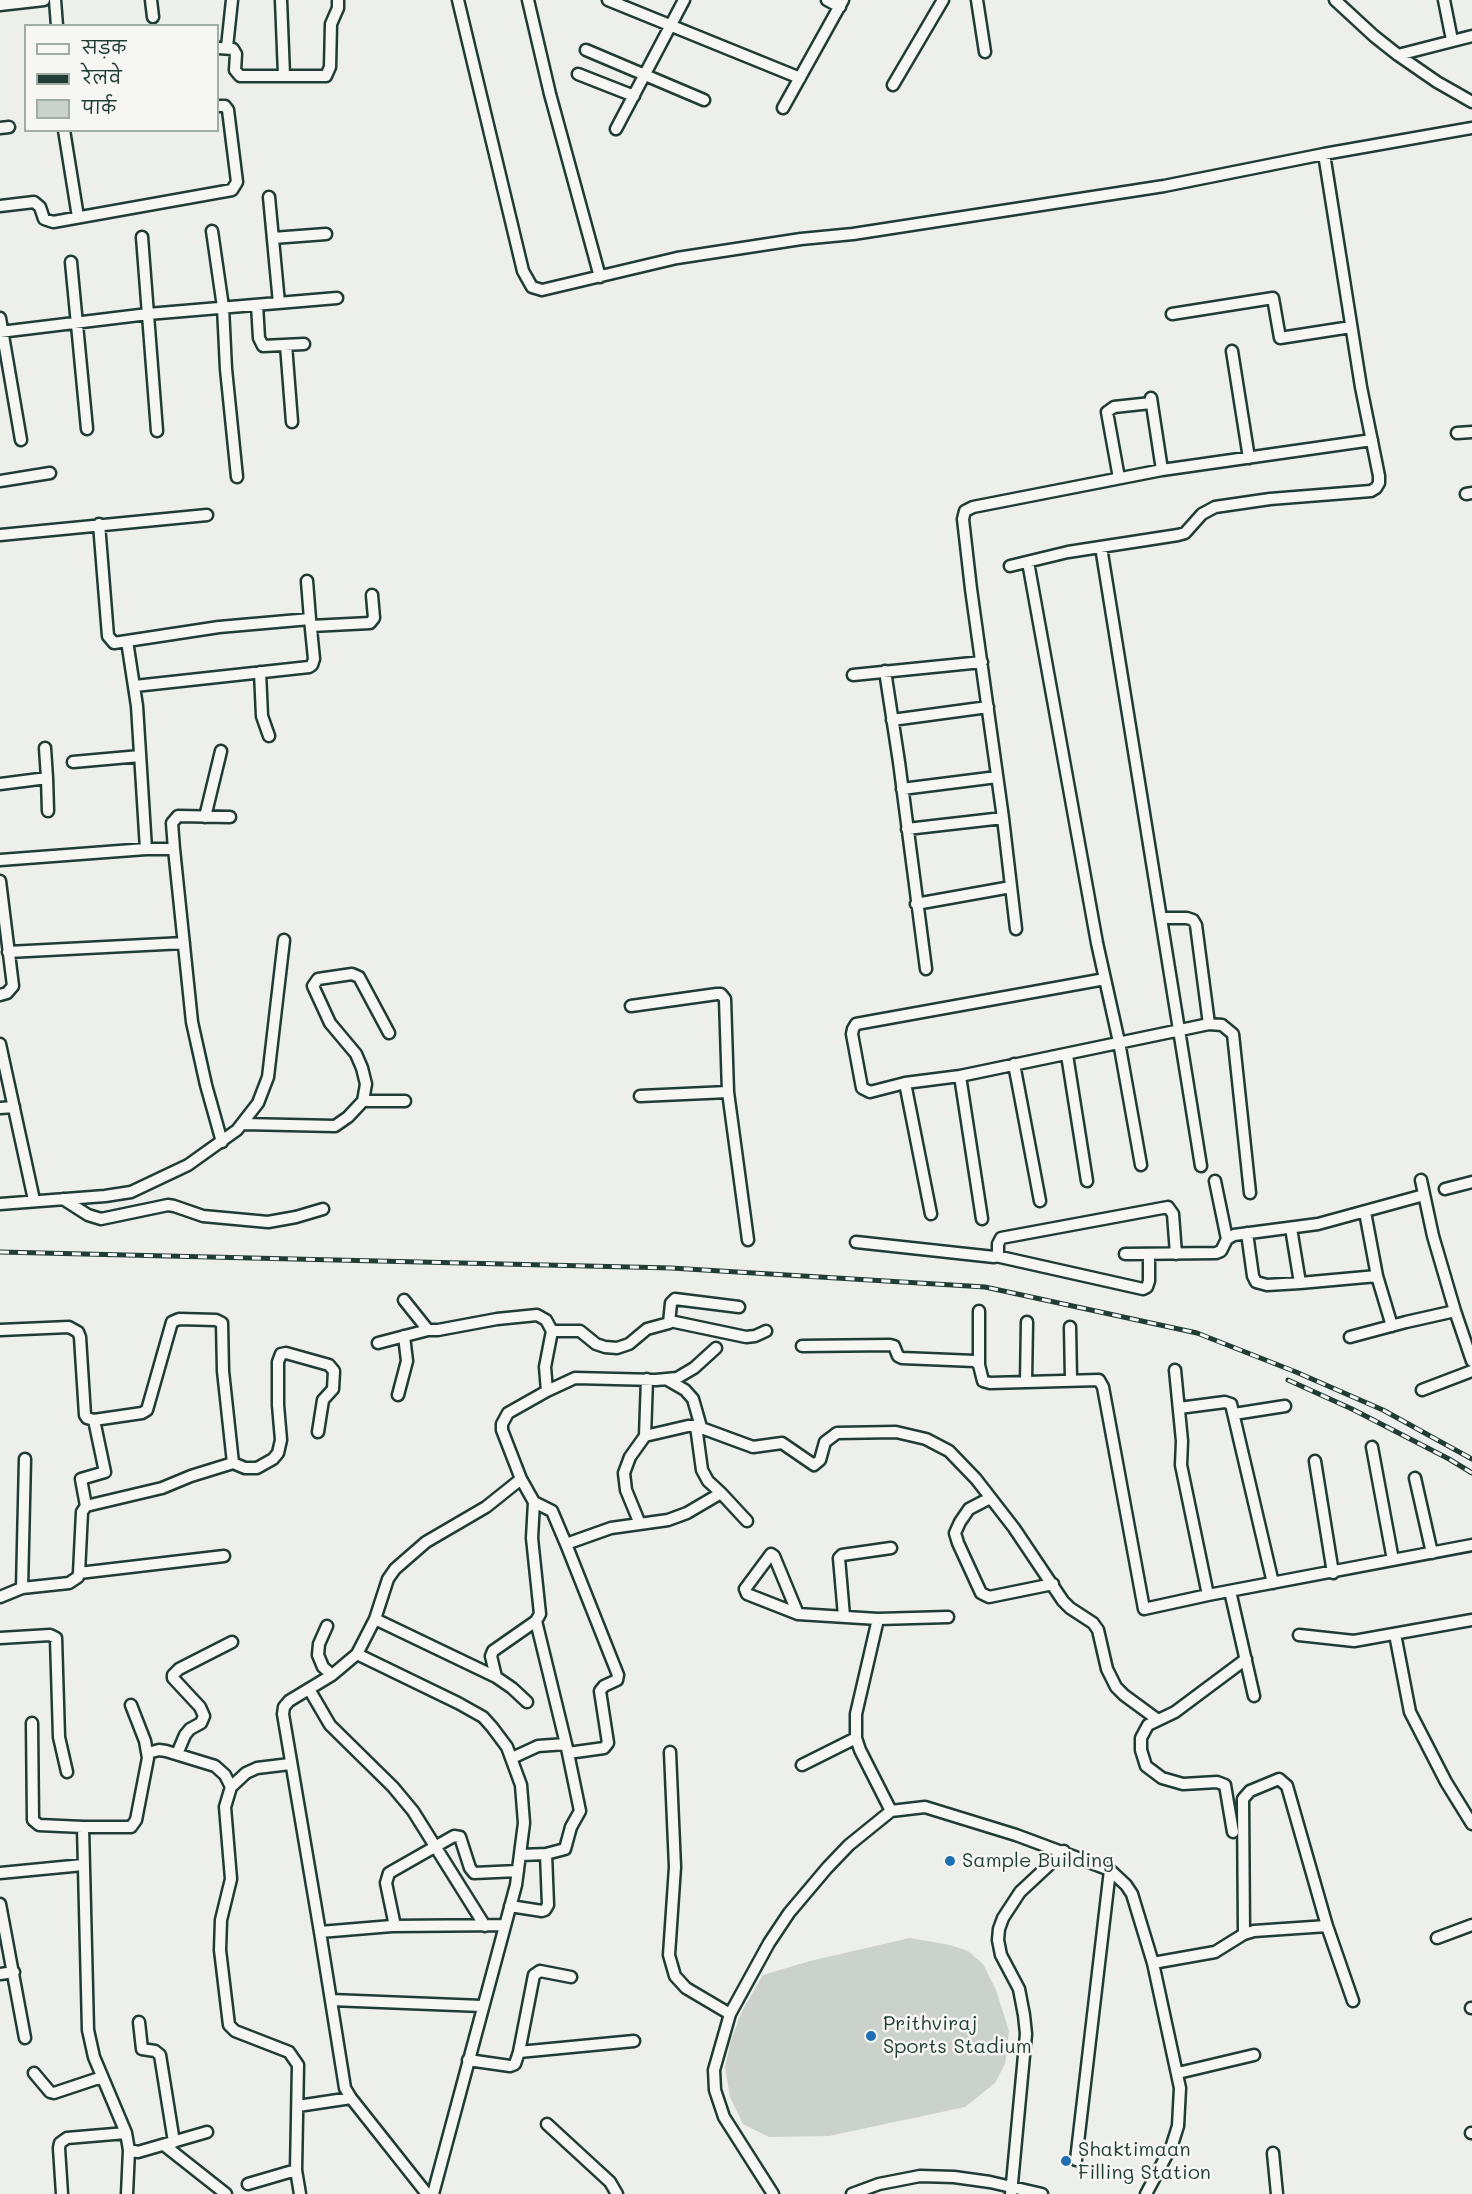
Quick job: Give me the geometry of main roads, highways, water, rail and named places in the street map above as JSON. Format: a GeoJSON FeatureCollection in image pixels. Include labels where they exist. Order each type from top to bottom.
{"type":"FeatureCollection","features":[{"type":"Feature","properties":{"kind":"railway"},"geometry":{"type":"LineString","coordinates":[[0,1252],[671,1268],[985,1287],[1197,1333],[1296,1372],[1383,1410],[1472,1459]]}},
{"type":"Feature","properties":{"kind":"railway"},"geometry":{"type":"LineString","coordinates":[[1288,1380],[1352,1409],[1472,1473]]}},
{"type":"Feature","properties":{"kind":"place","name":"Sample Building"},"geometry":{"type":"Point","coordinates":[950,1861]}},
{"type":"Feature","properties":{"kind":"place","name":"Prithviraj Sports Stadium"},"geometry":{"type":"Point","coordinates":[871,2036]}},
{"type":"Feature","properties":{"kind":"place","name":"Shaktimaan Filling Station"},"geometry":{"type":"Point","coordinates":[1066,2161]}}]}
